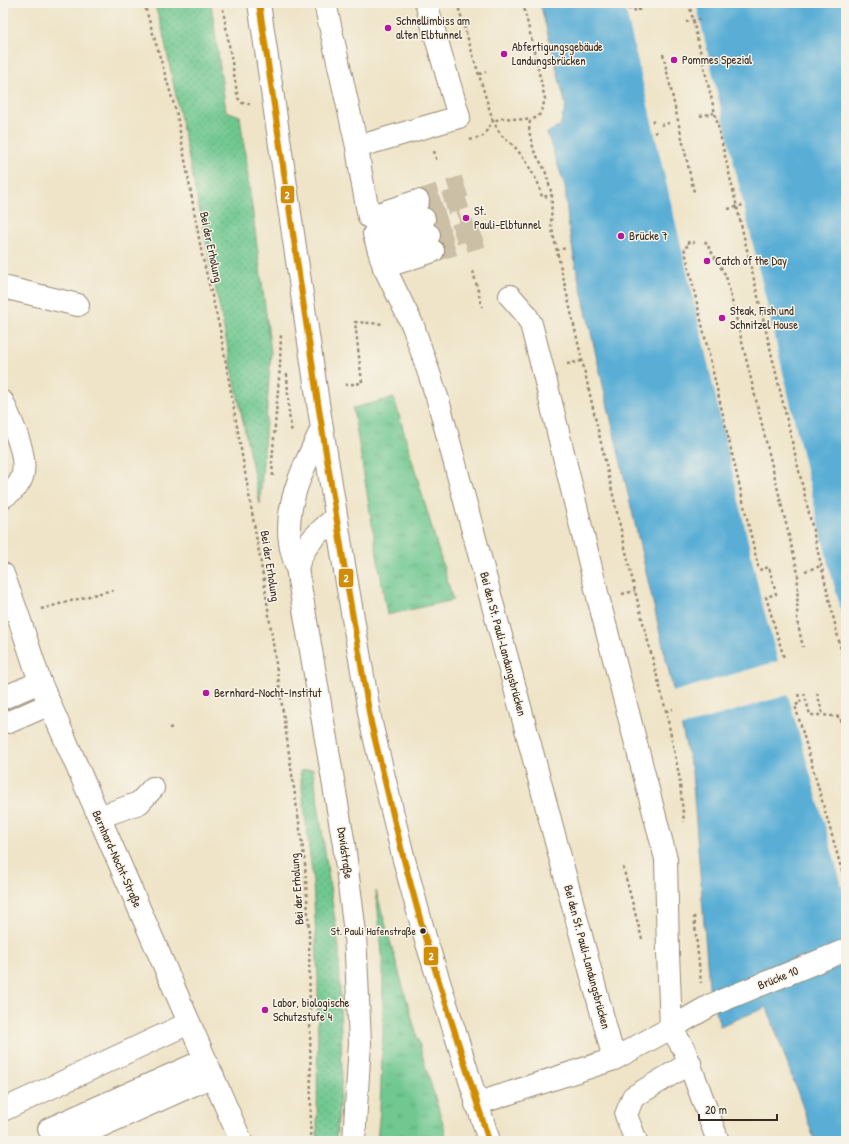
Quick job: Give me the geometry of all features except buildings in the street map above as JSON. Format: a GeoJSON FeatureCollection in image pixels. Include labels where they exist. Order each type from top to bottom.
{"type":"FeatureCollection","features":[{"type":"Feature","properties":{"kind":"street"},"geometry":{"type":"LineString","coordinates":[[259,3],[322,428],[374,738],[403,856],[425,937],[488,1141]]}},
{"type":"Feature","properties":{"kind":"street","name":"Bei den St. Pauli-Landungsbrücken"},"geometry":{"type":"LineString","coordinates":[[325,3],[357,147],[360,174],[377,242],[412,326],[438,400],[614,1059]]}},
{"type":"Feature","properties":{"kind":"street"},"geometry":{"type":"LineString","coordinates":[[357,147],[459,117],[426,3]]}},
{"type":"Feature","properties":{"kind":"street"},"geometry":{"type":"LineString","coordinates":[[377,242],[426,226],[377,242]]}},
{"type":"Feature","properties":{"kind":"street"},"geometry":{"type":"LineString","coordinates":[[3,287],[78,305]]}},
{"type":"Feature","properties":{"kind":"street"},"geometry":{"type":"LineString","coordinates":[[510,296],[525,313],[531,324],[599,601],[666,859],[668,953],[672,1028],[690,1063],[718,1141]]}},
{"type":"Feature","properties":{"kind":"street"},"geometry":{"type":"LineString","coordinates":[[3,402],[22,450],[24,469],[19,483],[3,498]]}},
{"type":"Feature","properties":{"kind":"street","name":"Davidstraße"},"geometry":{"type":"LineString","coordinates":[[322,428],[299,479],[291,508],[290,542],[297,568],[344,845],[355,933],[360,1044],[354,1141]]}},
{"type":"Feature","properties":{"kind":"street"},"geometry":{"type":"LineString","coordinates":[[297,568],[306,546],[336,517]]}},
{"type":"Feature","properties":{"kind":"street","name":"Bernhard-Nocht-Straße"},"geometry":{"type":"LineString","coordinates":[[3,574],[40,682],[241,1141]]}},
{"type":"Feature","properties":{"kind":"street"},"geometry":{"type":"LineString","coordinates":[[3,698],[40,682]]}},
{"type":"Feature","properties":{"kind":"street"},"geometry":{"type":"LineString","coordinates":[[9,722],[50,704]]}},
{"type":"Feature","properties":{"kind":"street"},"geometry":{"type":"LineString","coordinates":[[99,817],[139,803],[153,788]]}},
{"type":"Feature","properties":{"kind":"street","name":"Brücke 10"},"geometry":{"type":"LineString","coordinates":[[672,1028],[711,1005],[846,950]]}},
{"type":"Feature","properties":{"kind":"street"},"geometry":{"type":"LineString","coordinates":[[3,1110],[189,1023]]}},
{"type":"Feature","properties":{"kind":"street"},"geometry":{"type":"LineString","coordinates":[[476,1104],[614,1059],[672,1028]]}},
{"type":"Feature","properties":{"kind":"street"},"geometry":{"type":"LineString","coordinates":[[636,1141],[626,1115],[633,1097],[690,1063]]}},
{"type":"Feature","properties":{"kind":"street"},"geometry":{"type":"LineString","coordinates":[[49,1129],[209,1068]]}},
{"type":"Feature","properties":{"kind":"street"},"geometry":{"type":"LineString","coordinates":[[67,1141],[209,1068]]}},
{"type":"Feature","properties":{"kind":"path","name":"Bei der Erholung"},"geometry":{"type":"LineString","coordinates":[[144,3],[177,115],[202,255],[220,329],[264,581],[305,864],[309,932],[310,1141]]}},
{"type":"Feature","properties":{"kind":"path"},"geometry":{"type":"LineString","coordinates":[[222,3],[238,98]]}},
{"type":"Feature","properties":{"kind":"path"},"geometry":{"type":"LineString","coordinates":[[457,3],[493,121],[501,135],[514,146],[526,161],[538,183],[542,197],[552,195]]}},
{"type":"Feature","properties":{"kind":"path"},"geometry":{"type":"LineString","coordinates":[[483,136],[493,121],[503,118],[530,120],[538,117],[542,110],[545,99],[523,3]]}},
{"type":"Feature","properties":{"kind":"path"},"geometry":{"type":"LineString","coordinates":[[628,3],[629,9],[634,8],[637,13],[639,8]]}},
{"type":"Feature","properties":{"kind":"path"},"geometry":{"type":"LineString","coordinates":[[689,3],[846,671]]}},
{"type":"Feature","properties":{"kind":"path"},"geometry":{"type":"LineString","coordinates":[[686,22],[700,19]]}},
{"type":"Feature","properties":{"kind":"path"},"geometry":{"type":"LineString","coordinates":[[663,54],[694,192]]}},
{"type":"Feature","properties":{"kind":"path"},"geometry":{"type":"LineString","coordinates":[[529,62],[544,59]]}},
{"type":"Feature","properties":{"kind":"path"},"geometry":{"type":"LineString","coordinates":[[479,74],[486,72]]}},
{"type":"Feature","properties":{"kind":"path"},"geometry":{"type":"LineString","coordinates":[[700,116],[714,113]]}},
{"type":"Feature","properties":{"kind":"path"},"geometry":{"type":"LineString","coordinates":[[530,120],[529,131],[534,152],[545,170],[552,195],[551,225],[556,250],[635,590],[666,711],[679,775],[684,829]]}},
{"type":"Feature","properties":{"kind":"path"},"geometry":{"type":"LineString","coordinates":[[661,125],[669,123]]}},
{"type":"Feature","properties":{"kind":"path"},"geometry":{"type":"LineString","coordinates":[[434,151],[437,162]]}},
{"type":"Feature","properties":{"kind":"path"},"geometry":{"type":"LineString","coordinates":[[728,209],[744,205]]}},
{"type":"Feature","properties":{"kind":"path"},"geometry":{"type":"LineString","coordinates":[[688,241],[689,246],[684,247],[759,570],[769,567],[773,580],[776,594],[766,597],[784,658]]}},
{"type":"Feature","properties":{"kind":"path"},"geometry":{"type":"LineString","coordinates":[[693,241],[695,246]]}},
{"type":"Feature","properties":{"kind":"path"},"geometry":{"type":"LineString","coordinates":[[705,241],[726,276],[798,573],[797,621],[803,647]]}},
{"type":"Feature","properties":{"kind":"path"},"geometry":{"type":"LineString","coordinates":[[556,250],[567,248]]}},
{"type":"Feature","properties":{"kind":"path"},"geometry":{"type":"LineString","coordinates":[[472,271],[482,307]]}},
{"type":"Feature","properties":{"kind":"path"},"geometry":{"type":"LineString","coordinates":[[273,477],[272,462],[282,327],[305,319]]}},
{"type":"Feature","properties":{"kind":"path"},"geometry":{"type":"LineString","coordinates":[[345,385],[362,383],[356,322],[412,326]]}},
{"type":"Feature","properties":{"kind":"path"},"geometry":{"type":"LineString","coordinates":[[805,571],[821,566]]}},
{"type":"Feature","properties":{"kind":"path"},"geometry":{"type":"LineString","coordinates":[[264,581],[274,569]]}},
{"type":"Feature","properties":{"kind":"path"},"geometry":{"type":"LineString","coordinates":[[18,615],[116,590]]}},
{"type":"Feature","properties":{"kind":"path"},"geometry":{"type":"LineString","coordinates":[[817,693],[824,715]]}},
{"type":"Feature","properties":{"kind":"path"},"geometry":{"type":"LineString","coordinates":[[798,694],[801,703],[795,705],[846,885]]}},
{"type":"Feature","properties":{"kind":"path"},"geometry":{"type":"LineString","coordinates":[[804,694],[810,714],[840,717],[846,737]]}},
{"type":"Feature","properties":{"kind":"path"},"geometry":{"type":"LineString","coordinates":[[666,711],[673,709]]}},
{"type":"Feature","properties":{"kind":"path"},"geometry":{"type":"LineString","coordinates":[[169,728],[174,727]]}},
{"type":"Feature","properties":{"kind":"path"},"geometry":{"type":"LineString","coordinates":[[694,915],[702,997],[705,1002],[711,1005]]}},
{"type":"Feature","properties":{"kind":"green space"},"geometry":{"type":"Polygon","coordinates":[[[154,3],[211,3],[226,111],[240,116],[271,352],[260,504],[162,28],[154,3]]]}},
{"type":"Feature","properties":{"kind":"green space"},"geometry":{"type":"Polygon","coordinates":[[[394,398],[453,600],[387,615],[353,408],[394,398]]]}},
{"type":"Feature","properties":{"kind":"green space"},"geometry":{"type":"Polygon","coordinates":[[[313,769],[339,948],[342,1075],[336,1141],[317,1141],[318,979],[313,882],[300,771],[313,769]]]}},
{"type":"Feature","properties":{"kind":"green space"},"geometry":{"type":"Polygon","coordinates":[[[376,891],[445,1130],[446,1141],[377,1141],[380,1109],[383,1029],[383,963],[376,891]]]}},
{"type":"Feature","properties":{"kind":"water"},"geometry":{"type":"Polygon","coordinates":[[[540,3],[846,3],[846,1141],[815,1141],[767,1007],[720,1026],[709,986],[692,772],[575,263],[568,222],[565,186],[547,133],[560,126],[566,106],[540,3]]]}},
{"type":"Feature","properties":{"kind":"pier"},"geometry":{"type":"Polygon","coordinates":[[[624,3],[696,3],[828,563],[846,628],[846,900],[788,695],[679,727],[672,692],[778,661],[761,599],[691,288],[624,3]]]}},
{"type":"Feature","properties":{"kind":"tunnel"},"geometry":{"type":"LineString","coordinates":[[418,201],[465,186]]}},
{"type":"Feature","properties":{"kind":"tunnel"},"geometry":{"type":"LineString","coordinates":[[452,190],[468,241]]}},
{"type":"Feature","properties":{"kind":"tunnel"},"geometry":{"type":"LineString","coordinates":[[424,219],[458,208]]}},
{"type":"Feature","properties":{"kind":"tunnel"},"geometry":{"type":"LineString","coordinates":[[429,235],[463,223]]}},
{"type":"Feature","properties":{"kind":"tunnel"},"geometry":{"type":"LineString","coordinates":[[433,251],[482,236]]}},
{"type":"Feature","properties":{"kind":"transit line","name":"2"},"geometry":{"type":"LineString","coordinates":[[259,3],[318,403],[371,723],[403,856],[425,937],[489,1141]]}},
{"type":"Feature","properties":{"kind":"place","name":"Schnellimbiss am alten Elbtunnel"},"geometry":{"type":"Point","coordinates":[388,28]}},
{"type":"Feature","properties":{"kind":"place","name":"Abfertigungsgebäude Landungsbrücken"},"geometry":{"type":"Point","coordinates":[504,54]}},
{"type":"Feature","properties":{"kind":"place","name":"Pommes Spezial"},"geometry":{"type":"Point","coordinates":[674,60]}},
{"type":"Feature","properties":{"kind":"place","name":"St. Pauli-Elbtunnel"},"geometry":{"type":"Point","coordinates":[466,218]}},
{"type":"Feature","properties":{"kind":"place","name":"Brücke 7"},"geometry":{"type":"Point","coordinates":[621,236]}},
{"type":"Feature","properties":{"kind":"place","name":"Catch of the Day"},"geometry":{"type":"Point","coordinates":[707,261]}},
{"type":"Feature","properties":{"kind":"place","name":"Steak, Fish und Schnitzel House"},"geometry":{"type":"Point","coordinates":[722,318]}},
{"type":"Feature","properties":{"kind":"place","name":"Bernhard-Nocht-Institut"},"geometry":{"type":"Point","coordinates":[206,693]}},
{"type":"Feature","properties":{"kind":"place","name":"St. Pauli Hafenstraße"},"geometry":{"type":"Point","coordinates":[423,931]}},
{"type":"Feature","properties":{"kind":"place","name":"Labor, biologische Schutzstufe 4"},"geometry":{"type":"Point","coordinates":[265,1010]}}]}
